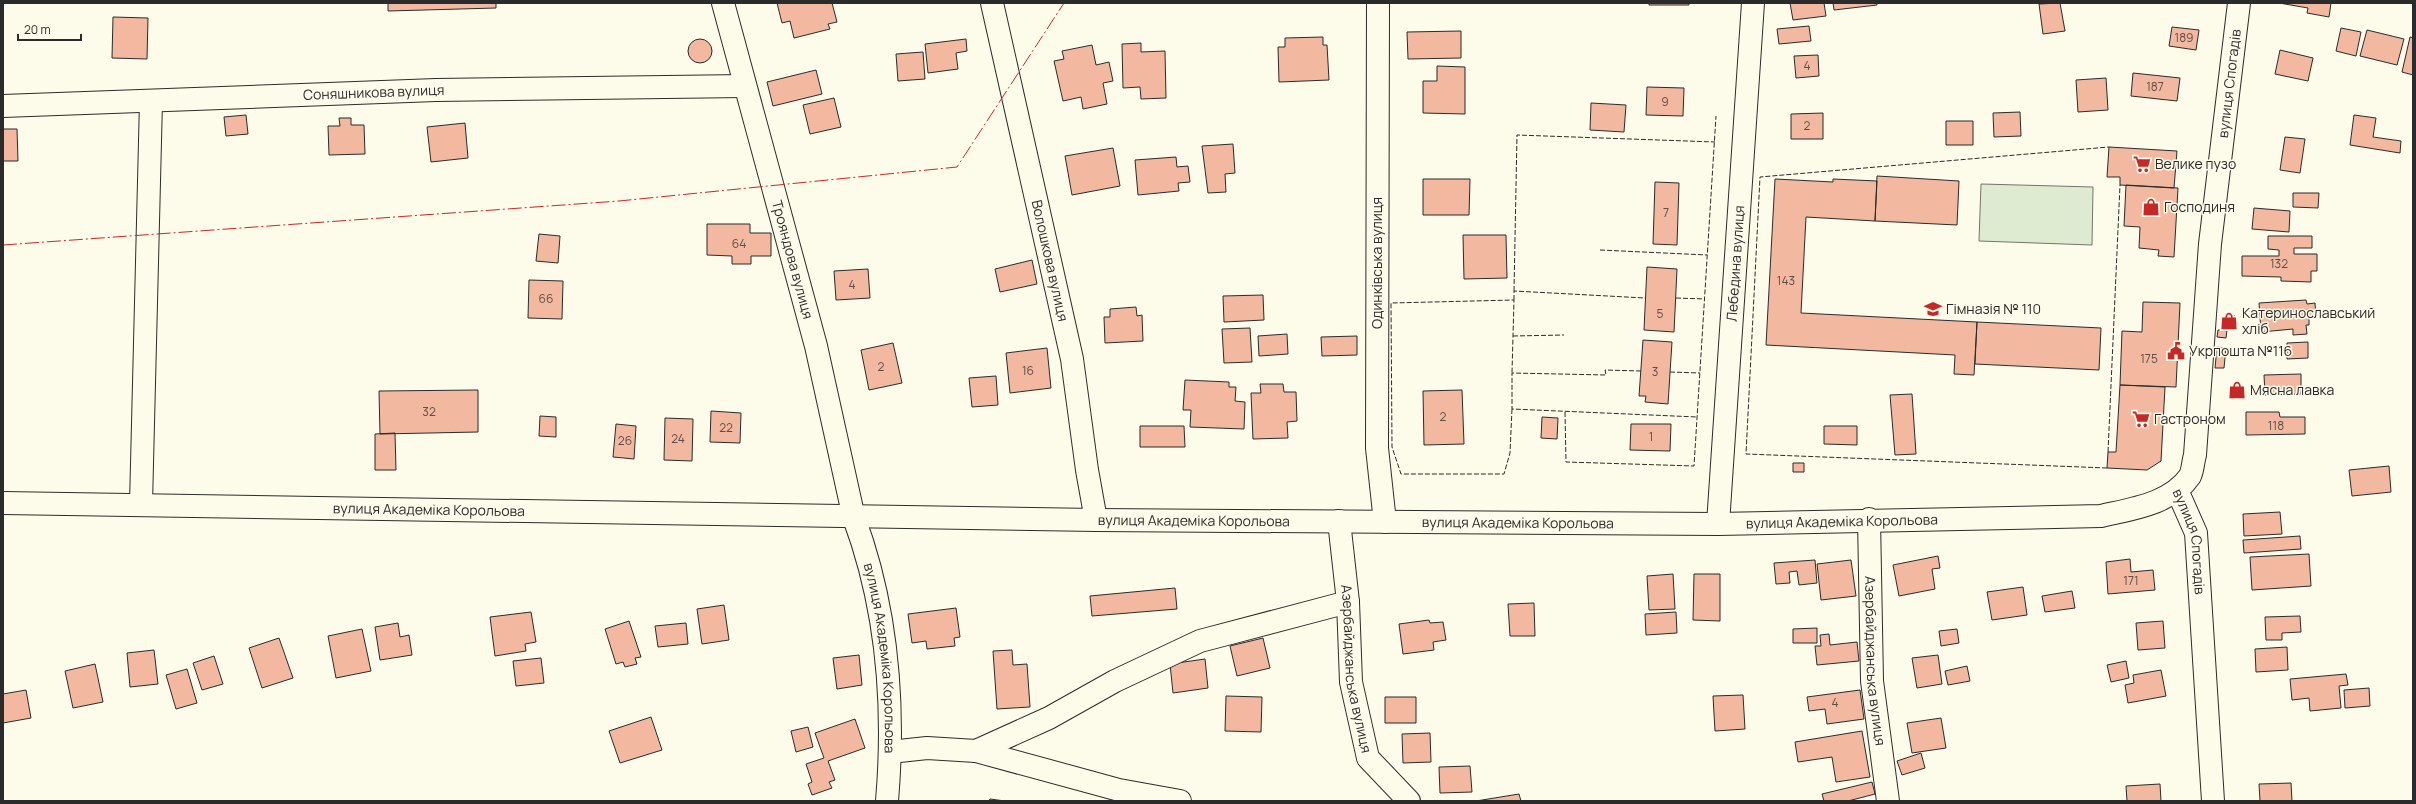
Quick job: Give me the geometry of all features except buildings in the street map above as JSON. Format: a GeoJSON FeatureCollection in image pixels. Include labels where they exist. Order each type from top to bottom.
{"type":"FeatureCollection","features":[{"type":"Feature","properties":{"kind":"street","name":"Трояндова вулиця"},"geometry":{"type":"LineString","coordinates":[[723,3],[816,346],[854,518]]}},
{"type":"Feature","properties":{"kind":"street","name":"Волошкова вулиця"},"geometry":{"type":"LineString","coordinates":[[992,3],[1072,359],[1087,470],[1096,520]]}},
{"type":"Feature","properties":{"kind":"street","name":"Одинківська вулиця"},"geometry":{"type":"LineString","coordinates":[[1378,3],[1377,448],[1385,522]]}},
{"type":"Feature","properties":{"kind":"street","name":"Лебедина вулиця"},"geometry":{"type":"LineString","coordinates":[[1718,524],[1753,3]]}},
{"type":"Feature","properties":{"kind":"street","name":"вулиця Спогадів"},"geometry":{"type":"LineString","coordinates":[[2213,801],[2196,533],[2177,490],[2190,475],[2195,455],[2210,244],[2239,3]]}},
{"type":"Feature","properties":{"kind":"street","name":"Соняшникова вулиця"},"geometry":{"type":"LineString","coordinates":[[3,106],[436,90],[745,86]]}},
{"type":"Feature","properties":{"kind":"street"},"geometry":{"type":"LineString","coordinates":[[141,504],[151,101]]}},
{"type":"Feature","properties":{"kind":"street","name":"вулиця Академіка Корольова"},"geometry":{"type":"LineString","coordinates":[[3,503],[141,504],[854,518],[1718,524],[2101,516],[2146,506],[2177,490]]}},
{"type":"Feature","properties":{"kind":"street","name":"вулиця Академіка Корольова"},"geometry":{"type":"LineString","coordinates":[[854,518],[864,544],[882,620],[890,752],[887,801]]}},
{"type":"Feature","properties":{"kind":"street","name":"Азербайджанська вулиця"},"geometry":{"type":"LineString","coordinates":[[1869,520],[1872,681],[1888,801]]}},
{"type":"Feature","properties":{"kind":"street","name":"Азербайджанська вулиця"},"geometry":{"type":"LineString","coordinates":[[1339,521],[1348,602],[1351,682],[1368,758],[1409,801]]}},
{"type":"Feature","properties":{"kind":"street"},"geometry":{"type":"LineString","coordinates":[[976,751],[1049,718],[1115,682],[1200,641],[1348,602]]}},
{"type":"Feature","properties":{"kind":"street"},"geometry":{"type":"LineString","coordinates":[[890,752],[927,748],[976,751],[1119,790],[1180,801]]}},
{"type":"Feature","properties":{"kind":"green space"},"geometry":{"type":"Polygon","coordinates":[[[1981,184],[2093,187],[2092,245],[1979,241],[1981,184]]]}},
{"type":"Feature","properties":{"kind":"fence"},"geometry":{"type":"LineString","coordinates":[[1565,412],[1566,462],[1694,466],[1716,116]]}},
{"type":"Feature","properties":{"kind":"fence"},"geometry":{"type":"LineString","coordinates":[[1514,291],[1517,135],[1715,142]]}},
{"type":"Feature","properties":{"kind":"fence"},"geometry":{"type":"LineString","coordinates":[[2107,468],[1746,454],[1760,177],[2109,147]]}},
{"type":"Feature","properties":{"kind":"fence"},"geometry":{"type":"LineString","coordinates":[[2108,452],[2120,185]]}},
{"type":"Feature","properties":{"kind":"fence"},"geometry":{"type":"LineString","coordinates":[[1600,250],[1707,255]]}},
{"type":"Feature","properties":{"kind":"fence"},"geometry":{"type":"LineString","coordinates":[[1514,300],[1514,291],[1645,298]]}},
{"type":"Feature","properties":{"kind":"fence"},"geometry":{"type":"LineString","coordinates":[[1676,298],[1705,299]]}},
{"type":"Feature","properties":{"kind":"fence"},"geometry":{"type":"LineString","coordinates":[[1512,373],[1514,300],[1391,303],[1392,447],[1401,474],[1504,474],[1510,453],[1512,409]]}},
{"type":"Feature","properties":{"kind":"fence"},"geometry":{"type":"LineString","coordinates":[[1513,336],[1564,335]]}},
{"type":"Feature","properties":{"kind":"fence"},"geometry":{"type":"LineString","coordinates":[[1641,371],[1605,370],[1606,375],[1512,373],[1512,409],[1697,417]]}},
{"type":"Feature","properties":{"kind":"fence"},"geometry":{"type":"LineString","coordinates":[[1670,372],[1700,373]]}},
{"type":"Feature","properties":{"kind":"power"},"geometry":{"type":"LineString","coordinates":[[3,245],[619,201],[957,167],[1064,3]]}},
{"type":"Feature","properties":{"kind":"place","name":"Велике пузо"},"geometry":{"type":"Point","coordinates":[2142,164]}},
{"type":"Feature","properties":{"kind":"place","name":"Господиня"},"geometry":{"type":"Point","coordinates":[2151,207]}},
{"type":"Feature","properties":{"kind":"place","name":"Гімназія № 110"},"geometry":{"type":"Point","coordinates":[1933,309]}},
{"type":"Feature","properties":{"kind":"place","name":"Катеринославський хліб"},"geometry":{"type":"Point","coordinates":[2229,321]}},
{"type":"Feature","properties":{"kind":"place","name":"Укрпошта №116"},"geometry":{"type":"Point","coordinates":[2176,351]}},
{"type":"Feature","properties":{"kind":"place","name":"Мясна лавка"},"geometry":{"type":"Point","coordinates":[2237,390]}},
{"type":"Feature","properties":{"kind":"place","name":"Гастроном"},"geometry":{"type":"Point","coordinates":[2141,419]}}]}
